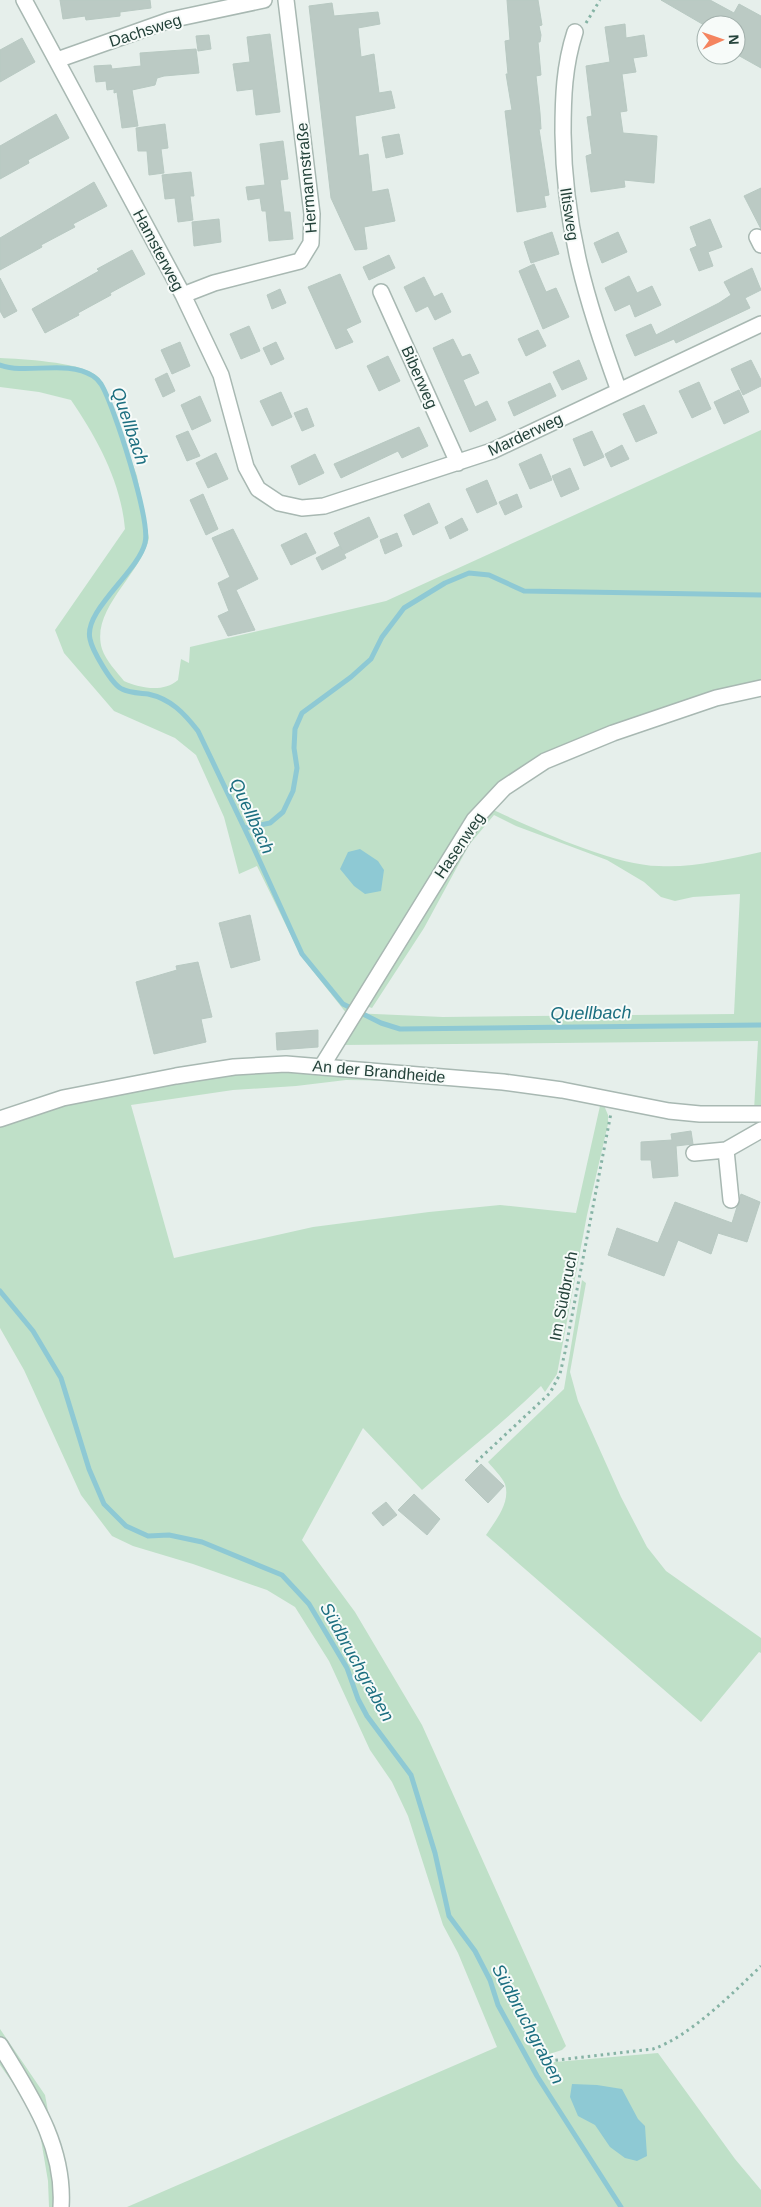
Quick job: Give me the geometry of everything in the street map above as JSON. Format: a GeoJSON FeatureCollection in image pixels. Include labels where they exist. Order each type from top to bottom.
{"type":"FeatureCollection","features":[{"type":"Feature","properties":{"kind":"street","name":"Hamsterweg"},"geometry":{"type":"LineString","coordinates":[[24,0],[183,295],[221,375],[246,466],[258,489],[279,503]]}},
{"type":"Feature","properties":{"kind":"street","name":"Dachsweg"},"geometry":{"type":"LineString","coordinates":[[56,60],[170,20],[264,0]]}},
{"type":"Feature","properties":{"kind":"street","name":"Hermannstraße"},"geometry":{"type":"LineString","coordinates":[[183,295],[214,283],[300,262],[311,243],[312,214],[286,0]]}},
{"type":"Feature","properties":{"kind":"street","name":"Iltisweg"},"geometry":{"type":"LineString","coordinates":[[575,32],[568,56],[563,98],[564,168],[568,210],[582,281],[619,391]]}},
{"type":"Feature","properties":{"kind":"street","name":"Biberweg"},"geometry":{"type":"LineString","coordinates":[[381,292],[458,463]]}},
{"type":"Feature","properties":{"kind":"street","name":"Marderweg"},"geometry":{"type":"LineString","coordinates":[[279,503],[302,508],[324,506],[492,451],[761,324]]}},
{"type":"Feature","properties":{"kind":"street","name":"Hasenweg"},"geometry":{"type":"LineString","coordinates":[[322,1066],[474,820],[504,788],[545,761],[613,733],[716,698],[761,688]]}},
{"type":"Feature","properties":{"kind":"street","name":"An der Brandheide"},"geometry":{"type":"LineString","coordinates":[[0,1119],[63,1098],[214,1070],[286,1064],[503,1082],[562,1090],[613,1102],[700,1114],[761,1114]]}},
{"type":"Feature","properties":{"kind":"street"},"geometry":{"type":"LineString","coordinates":[[694,1153],[726,1150],[761,1130]]}},
{"type":"Feature","properties":{"kind":"street"},"geometry":{"type":"LineString","coordinates":[[726,1150],[731,1200]]}},
{"type":"Feature","properties":{"kind":"street"},"geometry":{"type":"LineString","coordinates":[[0,2045],[42,2115],[55,2150],[62,2191],[61,2207]]}},
{"type":"Feature","properties":{"kind":"path"},"geometry":{"type":"LineString","coordinates":[[575,32],[587,23],[600,0]]}},
{"type":"Feature","properties":{"kind":"path","name":"Im Südbruch"},"geometry":{"type":"LineString","coordinates":[[476,1462],[550,1393],[558,1379],[613,1102]]}},
{"type":"Feature","properties":{"kind":"path"},"geometry":{"type":"LineString","coordinates":[[549,2061],[653,2049],[666,2045],[678,2038],[730,1995],[761,1966]]}},
{"type":"Feature","properties":{"kind":"green space"},"geometry":{"type":"Polygon","coordinates":[[[0,358],[49,362],[86,370],[96,375],[106,389],[137,476],[149,538],[137,565],[109,606],[100,634],[104,653],[124,681],[137,686],[165,687],[178,680],[181,659],[189,663],[190,647],[386,601],[761,430],[761,683],[512,777],[347,1014],[301,956],[257,866],[239,874],[224,817],[196,755],[175,738],[114,711],[64,653],[55,630],[125,529],[123,512],[119,494],[106,461],[90,430],[71,400],[39,392],[0,387],[0,358]]]}},
{"type":"Feature","properties":{"kind":"green space"},"geometry":{"type":"Polygon","coordinates":[[[489,808],[573,844],[640,864],[685,866],[761,852],[761,1110],[754,1110],[758,1041],[341,1045],[352,1013],[443,1017],[734,1014],[740,894],[693,897],[675,901],[661,897],[644,882],[607,860],[516,826],[494,815],[469,845],[424,928],[372,1008],[363,1005],[489,808]]]}},
{"type":"Feature","properties":{"kind":"green space"},"geometry":{"type":"Polygon","coordinates":[[[298,1069],[507,1086],[603,1103],[608,1115],[608,1124],[587,1215],[557,1374],[545,1392],[541,1386],[422,1490],[363,1428],[302,1540],[355,1612],[422,1725],[566,2046],[562,2050],[546,2055],[544,2063],[658,2053],[735,2159],[761,2190],[761,2207],[127,2207],[497,2047],[458,1953],[443,1925],[408,1816],[392,1782],[370,1750],[329,1661],[295,1607],[267,1590],[193,1564],[133,1546],[112,1536],[81,1495],[24,1370],[0,1328],[0,1123],[56,1105],[213,1075],[298,1069]],[[363,1080],[233,1090],[131,1105],[174,1258],[313,1227],[429,1212],[500,1205],[576,1213],[600,1106],[557,1096],[528,1092],[363,1080]]]}},
{"type":"Feature","properties":{"kind":"green space"},"geometry":{"type":"Polygon","coordinates":[[[582,1280],[586,1283],[570,1372],[578,1401],[621,1497],[647,1547],[666,1571],[761,1638],[761,1653],[759,1652],[701,1722],[486,1535],[498,1518],[506,1498],[504,1481],[488,1462],[564,1389],[582,1280]]]}},
{"type":"Feature","properties":{"kind":"green space"},"geometry":{"type":"Polygon","coordinates":[[[0,2029],[45,2095],[66,2207],[49,2207],[48,2181],[40,2134],[24,2099],[0,2065],[0,2029]]]}},
{"type":"Feature","properties":{"kind":"water"},"geometry":{"type":"Polygon","coordinates":[[[360,849],[378,861],[384,870],[381,891],[365,894],[354,886],[340,869],[348,852],[360,849]]]}},
{"type":"Feature","properties":{"kind":"water"},"geometry":{"type":"Polygon","coordinates":[[[572,2084],[622,2089],[638,2119],[645,2126],[647,2156],[637,2161],[625,2158],[610,2147],[595,2125],[578,2116],[570,2097],[572,2084]]]}},
{"type":"Feature","properties":{"kind":"building"},"geometry":{"type":"Polygon","coordinates":[[[60,0],[150,0],[151,8],[120,12],[120,16],[86,20],[85,16],[63,19],[60,0]]]}},
{"type":"Feature","properties":{"kind":"building"},"geometry":{"type":"Polygon","coordinates":[[[507,0],[538,0],[542,25],[539,26],[541,35],[540,42],[538,42],[541,75],[536,76],[541,129],[539,129],[549,195],[544,196],[546,207],[517,212],[505,111],[512,110],[506,74],[508,74],[505,41],[510,40],[507,0]]]}},
{"type":"Feature","properties":{"kind":"building"},"geometry":{"type":"Polygon","coordinates":[[[661,0],[710,0],[734,13],[739,4],[761,16],[761,68],[746,60],[746,15],[696,15],[696,20],[661,0]]]}},
{"type":"Feature","properties":{"kind":"building"},"geometry":{"type":"Polygon","coordinates":[[[332,3],[334,16],[378,12],[380,24],[358,28],[361,57],[374,54],[379,93],[391,91],[395,108],[355,116],[359,156],[368,154],[372,192],[388,189],[395,221],[364,227],[367,249],[355,250],[331,198],[309,6],[332,3]]]}},
{"type":"Feature","properties":{"kind":"building"},"geometry":{"type":"Polygon","coordinates":[[[625,24],[626,38],[644,35],[647,56],[633,58],[636,72],[622,74],[627,111],[620,112],[623,133],[657,136],[654,183],[624,180],[625,187],[591,192],[586,156],[592,154],[587,117],[592,116],[586,66],[610,62],[605,27],[625,24]]]}},
{"type":"Feature","properties":{"kind":"building"},"geometry":{"type":"Polygon","coordinates":[[[270,34],[280,112],[256,115],[253,89],[237,91],[233,64],[250,62],[247,37],[270,34]]]}},
{"type":"Feature","properties":{"kind":"building"},"geometry":{"type":"Polygon","coordinates":[[[209,35],[211,49],[198,51],[196,36],[209,35]]]}},
{"type":"Feature","properties":{"kind":"building"},"geometry":{"type":"Polygon","coordinates":[[[22,38],[35,62],[0,82],[0,50],[22,38]]]}},
{"type":"Feature","properties":{"kind":"building"},"geometry":{"type":"Polygon","coordinates":[[[196,49],[199,73],[164,76],[157,78],[155,85],[132,90],[138,126],[122,128],[117,92],[114,93],[114,89],[107,90],[106,81],[96,82],[94,66],[111,65],[112,69],[141,66],[140,53],[196,49]]]}},
{"type":"Feature","properties":{"kind":"building"},"geometry":{"type":"Polygon","coordinates":[[[56,114],[69,138],[28,160],[29,163],[0,179],[0,146],[56,114]]]}},
{"type":"Feature","properties":{"kind":"building"},"geometry":{"type":"Polygon","coordinates":[[[165,124],[168,148],[161,149],[164,173],[149,175],[147,151],[138,151],[136,128],[165,124]]]}},
{"type":"Feature","properties":{"kind":"building"},"geometry":{"type":"Polygon","coordinates":[[[399,134],[403,154],[386,158],[382,137],[399,134]]]}},
{"type":"Feature","properties":{"kind":"building"},"geometry":{"type":"Polygon","coordinates":[[[283,141],[288,179],[280,180],[284,212],[290,212],[293,239],[269,241],[266,211],[262,211],[260,198],[248,200],[246,187],[265,185],[260,144],[283,141]]]}},
{"type":"Feature","properties":{"kind":"building"},"geometry":{"type":"Polygon","coordinates":[[[191,172],[194,196],[190,196],[193,220],[178,222],[175,198],[165,199],[162,175],[191,172]]]}},
{"type":"Feature","properties":{"kind":"building"},"geometry":{"type":"Polygon","coordinates":[[[94,182],[107,206],[73,224],[75,227],[0,270],[0,238],[94,182]]]}},
{"type":"Feature","properties":{"kind":"building"},"geometry":{"type":"Polygon","coordinates":[[[761,188],[761,229],[744,196],[761,188]]]}},
{"type":"Feature","properties":{"kind":"building"},"geometry":{"type":"Polygon","coordinates":[[[219,219],[221,242],[194,246],[192,222],[219,219]]]}},
{"type":"Feature","properties":{"kind":"building"},"geometry":{"type":"Polygon","coordinates":[[[710,219],[722,247],[708,252],[713,266],[699,271],[690,249],[697,246],[690,227],[710,219]]]}},
{"type":"Feature","properties":{"kind":"building"},"geometry":{"type":"Polygon","coordinates":[[[552,232],[559,254],[531,263],[524,242],[552,232]]]}},
{"type":"Feature","properties":{"kind":"building"},"geometry":{"type":"Polygon","coordinates":[[[618,232],[627,252],[602,263],[594,243],[618,232]]]}},
{"type":"Feature","properties":{"kind":"building"},"geometry":{"type":"Polygon","coordinates":[[[132,250],[145,274],[110,293],[111,295],[78,313],[79,315],[45,333],[32,309],[132,250]]]}},
{"type":"Feature","properties":{"kind":"building"},"geometry":{"type":"Polygon","coordinates":[[[389,255],[395,268],[369,280],[363,267],[389,255]]]}},
{"type":"Feature","properties":{"kind":"building"},"geometry":{"type":"Polygon","coordinates":[[[534,264],[546,292],[556,288],[569,317],[543,329],[519,271],[534,264]]]}},
{"type":"Feature","properties":{"kind":"building"},"geometry":{"type":"Polygon","coordinates":[[[752,268],[761,290],[745,298],[750,308],[676,343],[674,339],[635,356],[626,335],[651,324],[656,335],[719,303],[731,295],[724,282],[752,268]]]}},
{"type":"Feature","properties":{"kind":"building"},"geometry":{"type":"Polygon","coordinates":[[[340,274],[361,322],[346,329],[353,342],[336,349],[308,287],[340,274]]]}},
{"type":"Feature","properties":{"kind":"building"},"geometry":{"type":"Polygon","coordinates":[[[629,276],[637,293],[652,286],[661,305],[635,317],[630,304],[615,311],[605,288],[629,276]]]}},
{"type":"Feature","properties":{"kind":"building"},"geometry":{"type":"Polygon","coordinates":[[[424,277],[434,297],[442,293],[451,312],[435,320],[428,306],[416,312],[404,287],[424,277]]]}},
{"type":"Feature","properties":{"kind":"building"},"geometry":{"type":"Polygon","coordinates":[[[0,278],[17,311],[4,318],[0,311],[0,278]]]}},
{"type":"Feature","properties":{"kind":"building"},"geometry":{"type":"Polygon","coordinates":[[[280,289],[286,303],[272,309],[267,295],[280,289]]]}},
{"type":"Feature","properties":{"kind":"building"},"geometry":{"type":"Polygon","coordinates":[[[249,326],[260,351],[241,359],[230,334],[249,326]]]}},
{"type":"Feature","properties":{"kind":"building"},"geometry":{"type":"Polygon","coordinates":[[[538,330],[546,346],[526,356],[518,339],[538,330]]]}},
{"type":"Feature","properties":{"kind":"building"},"geometry":{"type":"Polygon","coordinates":[[[453,339],[462,357],[470,354],[479,373],[463,380],[475,407],[487,401],[496,420],[470,432],[433,348],[453,339]]]}},
{"type":"Feature","properties":{"kind":"building"},"geometry":{"type":"Polygon","coordinates":[[[180,342],[190,366],[172,374],[161,350],[180,342]]]}},
{"type":"Feature","properties":{"kind":"building"},"geometry":{"type":"Polygon","coordinates":[[[276,342],[284,359],[271,365],[263,348],[276,342]]]}},
{"type":"Feature","properties":{"kind":"building"},"geometry":{"type":"Polygon","coordinates":[[[388,356],[400,381],[379,391],[367,366],[388,356]]]}},
{"type":"Feature","properties":{"kind":"building"},"geometry":{"type":"Polygon","coordinates":[[[579,360],[587,379],[562,390],[553,372],[579,360]]]}},
{"type":"Feature","properties":{"kind":"building"},"geometry":{"type":"Polygon","coordinates":[[[751,360],[761,380],[761,386],[743,395],[731,369],[751,360]]]}},
{"type":"Feature","properties":{"kind":"building"},"geometry":{"type":"Polygon","coordinates":[[[167,373],[175,391],[163,397],[155,379],[167,373]]]}},
{"type":"Feature","properties":{"kind":"building"},"geometry":{"type":"Polygon","coordinates":[[[699,382],[711,409],[692,418],[679,391],[699,382]]]}},
{"type":"Feature","properties":{"kind":"building"},"geometry":{"type":"Polygon","coordinates":[[[550,383],[556,396],[514,416],[508,402],[550,383]]]}},
{"type":"Feature","properties":{"kind":"building"},"geometry":{"type":"Polygon","coordinates":[[[739,390],[749,412],[724,424],[714,402],[739,390]]]}},
{"type":"Feature","properties":{"kind":"building"},"geometry":{"type":"Polygon","coordinates":[[[281,392],[292,417],[272,426],[260,401],[281,392]]]}},
{"type":"Feature","properties":{"kind":"building"},"geometry":{"type":"Polygon","coordinates":[[[200,396],[211,421],[192,430],[181,405],[200,396]]]}},
{"type":"Feature","properties":{"kind":"building"},"geometry":{"type":"Polygon","coordinates":[[[644,405],[657,433],[636,442],[623,414],[644,405]]]}},
{"type":"Feature","properties":{"kind":"building"},"geometry":{"type":"Polygon","coordinates":[[[307,408],[314,426],[302,431],[294,413],[307,408]]]}},
{"type":"Feature","properties":{"kind":"building"},"geometry":{"type":"Polygon","coordinates":[[[419,427],[428,446],[402,458],[398,451],[341,478],[334,464],[419,427]]]}},
{"type":"Feature","properties":{"kind":"building"},"geometry":{"type":"Polygon","coordinates":[[[188,431],[200,456],[187,461],[176,436],[188,431]]]}},
{"type":"Feature","properties":{"kind":"building"},"geometry":{"type":"Polygon","coordinates":[[[592,431],[604,457],[584,466],[573,439],[592,431]]]}},
{"type":"Feature","properties":{"kind":"building"},"geometry":{"type":"Polygon","coordinates":[[[622,445],[629,459],[611,467],[605,454],[622,445]]]}},
{"type":"Feature","properties":{"kind":"building"},"geometry":{"type":"Polygon","coordinates":[[[216,453],[228,479],[208,488],[196,463],[216,453]]]}},
{"type":"Feature","properties":{"kind":"building"},"geometry":{"type":"Polygon","coordinates":[[[315,454],[324,473],[299,485],[291,466],[315,454]]]}},
{"type":"Feature","properties":{"kind":"building"},"geometry":{"type":"Polygon","coordinates":[[[541,454],[552,480],[530,489],[519,464],[541,454]]]}},
{"type":"Feature","properties":{"kind":"building"},"geometry":{"type":"Polygon","coordinates":[[[570,468],[579,489],[561,497],[552,476],[570,468]]]}},
{"type":"Feature","properties":{"kind":"building"},"geometry":{"type":"Polygon","coordinates":[[[487,480],[497,504],[477,513],[466,489],[487,480]]]}},
{"type":"Feature","properties":{"kind":"building"},"geometry":{"type":"Polygon","coordinates":[[[203,494],[218,529],[206,535],[190,500],[203,494]]]}},
{"type":"Feature","properties":{"kind":"building"},"geometry":{"type":"Polygon","coordinates":[[[517,494],[522,507],[505,515],[499,502],[517,494]]]}},
{"type":"Feature","properties":{"kind":"building"},"geometry":{"type":"Polygon","coordinates":[[[429,503],[438,523],[413,535],[404,515],[429,503]]]}},
{"type":"Feature","properties":{"kind":"building"},"geometry":{"type":"Polygon","coordinates":[[[369,517],[378,537],[344,554],[346,558],[322,570],[316,558],[340,546],[342,550],[334,533],[369,517]]]}},
{"type":"Feature","properties":{"kind":"building"},"geometry":{"type":"Polygon","coordinates":[[[462,518],[468,530],[450,539],[445,527],[462,518]]]}},
{"type":"Feature","properties":{"kind":"building"},"geometry":{"type":"Polygon","coordinates":[[[233,529],[258,579],[236,590],[255,630],[228,636],[218,616],[229,611],[218,583],[230,577],[212,538],[233,529]]]}},
{"type":"Feature","properties":{"kind":"building"},"geometry":{"type":"Polygon","coordinates":[[[306,533],[316,553],[291,565],[281,545],[306,533]]]}},
{"type":"Feature","properties":{"kind":"building"},"geometry":{"type":"Polygon","coordinates":[[[397,533],[402,546],[385,554],[380,540],[397,533]]]}},
{"type":"Feature","properties":{"kind":"building"},"geometry":{"type":"Polygon","coordinates":[[[250,915],[260,960],[231,968],[219,923],[250,915]]]}},
{"type":"Feature","properties":{"kind":"building"},"geometry":{"type":"Polygon","coordinates":[[[198,962],[212,1017],[201,1019],[206,1042],[154,1054],[136,982],[177,970],[176,966],[198,962]]]}},
{"type":"Feature","properties":{"kind":"building"},"geometry":{"type":"Polygon","coordinates":[[[318,1030],[318,1047],[277,1050],[276,1033],[318,1030]]]}},
{"type":"Feature","properties":{"kind":"building"},"geometry":{"type":"Polygon","coordinates":[[[691,1131],[693,1144],[676,1146],[678,1176],[653,1178],[651,1160],[641,1160],[641,1142],[672,1140],[671,1134],[691,1131]]]}},
{"type":"Feature","properties":{"kind":"building"},"geometry":{"type":"Polygon","coordinates":[[[741,1194],[760,1202],[747,1242],[718,1233],[711,1254],[678,1240],[664,1276],[608,1255],[617,1228],[658,1243],[675,1202],[732,1223],[741,1194]]]}},
{"type":"Feature","properties":{"kind":"building"},"geometry":{"type":"Polygon","coordinates":[[[481,1464],[504,1486],[488,1503],[465,1480],[481,1464]]]}},
{"type":"Feature","properties":{"kind":"building"},"geometry":{"type":"Polygon","coordinates":[[[414,1494],[440,1519],[427,1535],[398,1510],[414,1494]]]}},
{"type":"Feature","properties":{"kind":"building"},"geometry":{"type":"Polygon","coordinates":[[[386,1502],[397,1515],[383,1526],[372,1513],[386,1502]]]}},
{"type":"Feature","properties":{"kind":"waterway","name":"Quellbach"},"geometry":{"type":"LineString","coordinates":[[0,365],[23,369],[59,368],[82,371],[93,376],[101,384],[114,415],[130,463],[142,512],[145,543],[132,566],[102,604],[95,616],[90,628],[90,639],[98,659],[118,686],[135,693],[148,694],[164,699],[188,718],[198,731],[302,954],[343,1004],[381,1023],[400,1029],[761,1025]]}},
{"type":"Feature","properties":{"kind":"waterway"},"geometry":{"type":"LineString","coordinates":[[245,828],[270,823],[283,812],[293,791],[297,768],[294,748],[295,729],[302,713],[351,677],[371,659],[382,637],[404,608],[445,583],[469,573],[489,575],[524,591],[761,595]]}},
{"type":"Feature","properties":{"kind":"waterway","name":"Südbruchgraben"},"geometry":{"type":"LineString","coordinates":[[0,1291],[33,1331],[61,1378],[89,1469],[104,1504],[126,1526],[148,1536],[169,1535],[202,1542],[282,1575],[309,1604],[347,1668],[358,1699],[367,1716],[411,1775],[435,1853],[449,1916],[475,1951],[490,1980],[498,2005],[537,2076],[621,2207]]}}]}
